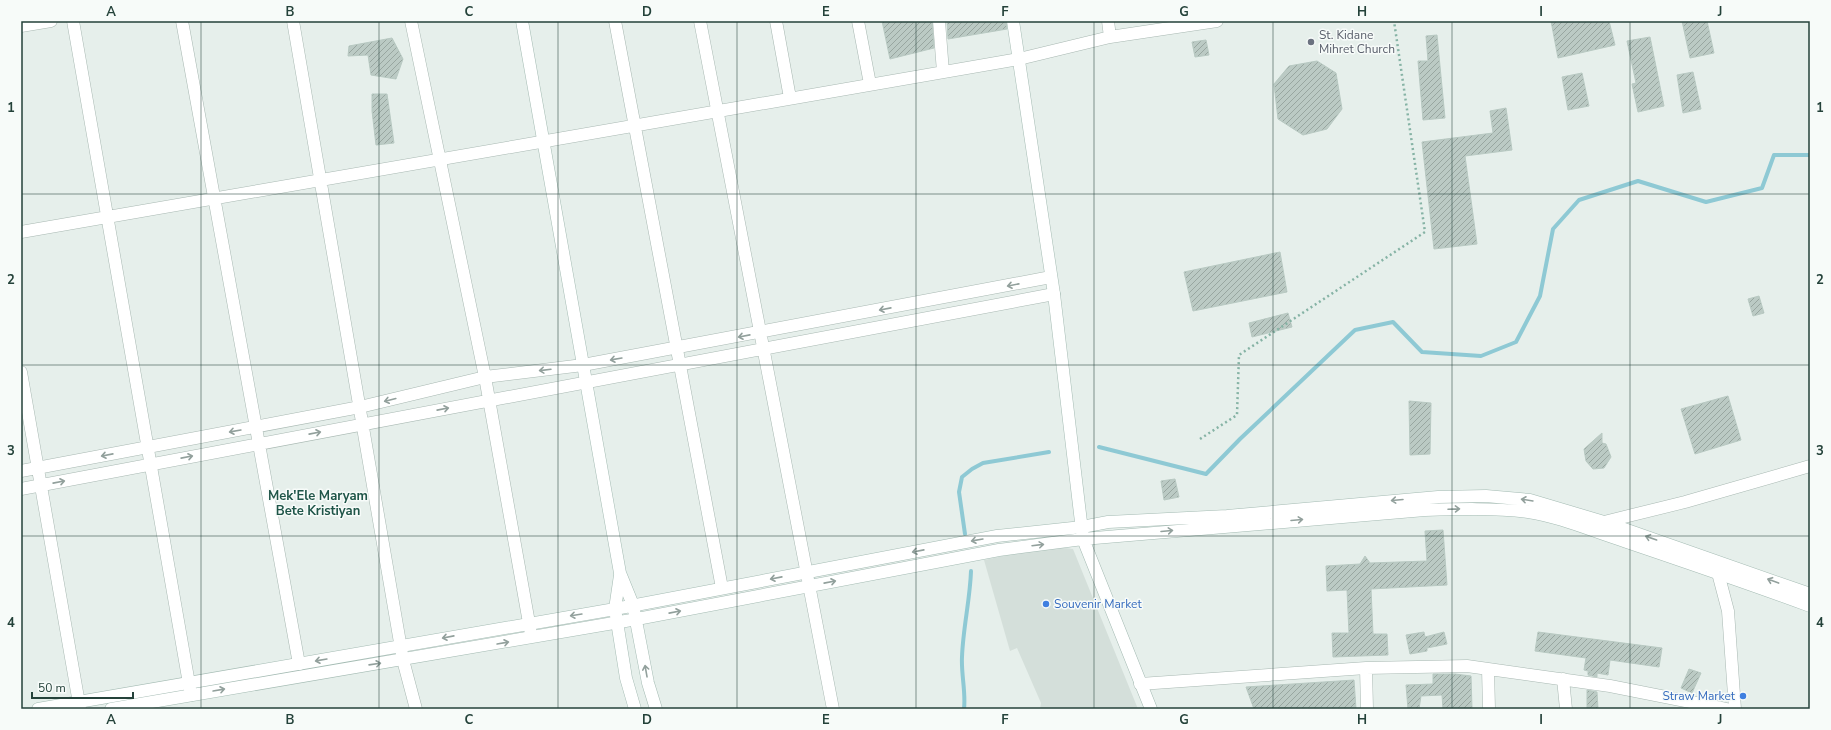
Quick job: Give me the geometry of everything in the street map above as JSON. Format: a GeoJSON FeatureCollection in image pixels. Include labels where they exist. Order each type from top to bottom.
{"type":"FeatureCollection","features":[{"type":"Feature","properties":{"kind":"street"},"geometry":{"type":"LineString","coordinates":[[21,26],[51,21]]}},
{"type":"Feature","properties":{"kind":"street"},"geometry":{"type":"LineString","coordinates":[[73,21],[190,690]]}},
{"type":"Feature","properties":{"kind":"street"},"geometry":{"type":"LineString","coordinates":[[182,21],[299,664]]}},
{"type":"Feature","properties":{"kind":"street"},"geometry":{"type":"LineString","coordinates":[[293,21],[403,660],[416,709]]}},
{"type":"Feature","properties":{"kind":"street"},"geometry":{"type":"LineString","coordinates":[[411,21],[485,377],[531,638]]}},
{"type":"Feature","properties":{"kind":"street"},"geometry":{"type":"LineString","coordinates":[[522,21],[620,574],[633,605],[637,619],[648,683],[656,709]]}},
{"type":"Feature","properties":{"kind":"street"},"geometry":{"type":"LineString","coordinates":[[615,21],[722,588]]}},
{"type":"Feature","properties":{"kind":"street"},"geometry":{"type":"LineString","coordinates":[[700,21],[833,709]]}},
{"type":"Feature","properties":{"kind":"street"},"geometry":{"type":"LineString","coordinates":[[776,21],[790,98]]}},
{"type":"Feature","properties":{"kind":"street"},"geometry":{"type":"LineString","coordinates":[[858,21],[870,84]]}},
{"type":"Feature","properties":{"kind":"street"},"geometry":{"type":"LineString","coordinates":[[938,21],[943,72]]}},
{"type":"Feature","properties":{"kind":"street"},"geometry":{"type":"LineString","coordinates":[[1013,21],[1054,294],[1083,533],[1140,684],[1152,709]]}},
{"type":"Feature","properties":{"kind":"street"},"geometry":{"type":"LineString","coordinates":[[1108,21],[1110,37]]}},
{"type":"Feature","properties":{"kind":"street"},"geometry":{"type":"LineString","coordinates":[[21,232],[544,140],[1019,59],[1110,37],[1217,21]]}},
{"type":"Feature","properties":{"kind":"street"},"geometry":{"type":"LineString","coordinates":[[21,471],[360,407],[485,377],[583,365],[1051,277]]}},
{"type":"Feature","properties":{"kind":"street"},"geometry":{"type":"LineString","coordinates":[[21,489],[1054,294]]}},
{"type":"Feature","properties":{"kind":"street"},"geometry":{"type":"LineString","coordinates":[[21,372],[80,705]]}},
{"type":"Feature","properties":{"kind":"street"},"geometry":{"type":"LineString","coordinates":[[1604,522],[1685,502],[1810,466]]}},
{"type":"Feature","properties":{"kind":"street"},"geometry":{"type":"LineString","coordinates":[[1367,509],[1438,497],[1506,498],[1530,500],[1604,522],[1719,567],[1810,606]]}},
{"type":"Feature","properties":{"kind":"street"},"geometry":{"type":"LineString","coordinates":[[38,709],[80,705],[336,670],[531,638],[810,586],[960,556],[999,550],[1083,533],[1108,522],[1367,509],[1463,508],[1529,513],[1559,519],[1810,594]]}},
{"type":"Feature","properties":{"kind":"street"},"geometry":{"type":"LineString","coordinates":[[111,709],[299,664],[528,622],[633,605],[956,543],[997,536],[1083,533]]}},
{"type":"Feature","properties":{"kind":"street"},"geometry":{"type":"LineString","coordinates":[[1719,567],[1728,611],[1735,709]]}},
{"type":"Feature","properties":{"kind":"street"},"geometry":{"type":"LineString","coordinates":[[620,574],[615,608],[626,678],[635,709]]}},
{"type":"Feature","properties":{"kind":"street"},"geometry":{"type":"LineString","coordinates":[[1140,684],[1366,668],[1466,666],[1610,686],[1726,709]]}},
{"type":"Feature","properties":{"kind":"street"},"geometry":{"type":"LineString","coordinates":[[1366,668],[1367,709]]}},
{"type":"Feature","properties":{"kind":"street"},"geometry":{"type":"LineString","coordinates":[[1488,669],[1489,709]]}},
{"type":"Feature","properties":{"kind":"street"},"geometry":{"type":"LineString","coordinates":[[1563,679],[1566,709]]}},
{"type":"Feature","properties":{"kind":"path"},"geometry":{"type":"LineString","coordinates":[[1200,439],[1237,415],[1239,354],[1425,232],[1394,21]]}},
{"type":"Feature","properties":{"kind":"shaded area","name":"Souvenir Market"},"geometry":{"type":"Polygon","coordinates":[[[1050,546],[1073,549],[1138,709],[1040,709],[1041,703],[1017,648],[1010,651],[984,560],[1050,546]]]}},
{"type":"Feature","properties":{"kind":"building"},"geometry":{"type":"Polygon","coordinates":[[[882,21],[932,21],[934,48],[890,59],[882,21]]]}},
{"type":"Feature","properties":{"kind":"building"},"geometry":{"type":"Polygon","coordinates":[[[947,21],[1006,21],[1007,29],[948,39],[947,21]]]}},
{"type":"Feature","properties":{"kind":"building"},"geometry":{"type":"Polygon","coordinates":[[[1551,21],[1609,21],[1615,45],[1558,58],[1551,21]]]}},
{"type":"Feature","properties":{"kind":"building"},"geometry":{"type":"Polygon","coordinates":[[[1682,21],[1707,21],[1714,53],[1690,58],[1682,21]]]}},
{"type":"Feature","properties":{"kind":"building"},"geometry":{"type":"Polygon","coordinates":[[[1437,35],[1445,118],[1423,120],[1418,61],[1428,61],[1426,36],[1437,35]]]}},
{"type":"Feature","properties":{"kind":"building"},"geometry":{"type":"Polygon","coordinates":[[[1650,37],[1664,106],[1638,112],[1632,84],[1636,83],[1627,41],[1650,37]]]}},
{"type":"Feature","properties":{"kind":"building"},"geometry":{"type":"Polygon","coordinates":[[[392,38],[403,59],[396,79],[371,75],[368,55],[348,56],[349,46],[392,38]]]}},
{"type":"Feature","properties":{"kind":"building"},"geometry":{"type":"Polygon","coordinates":[[[1206,40],[1209,55],[1195,57],[1192,42],[1206,40]]]}},
{"type":"Feature","properties":{"kind":"building"},"geometry":{"type":"Polygon","coordinates":[[[1317,61],[1336,73],[1342,109],[1327,129],[1303,135],[1278,119],[1274,84],[1289,66],[1317,61]]]}},
{"type":"Feature","properties":{"kind":"building"},"geometry":{"type":"Polygon","coordinates":[[[1693,72],[1701,109],[1683,113],[1677,75],[1693,72]]]}},
{"type":"Feature","properties":{"kind":"building"},"geometry":{"type":"Polygon","coordinates":[[[1582,73],[1589,106],[1568,110],[1562,77],[1582,73]]]}},
{"type":"Feature","properties":{"kind":"building"},"geometry":{"type":"Polygon","coordinates":[[[372,94],[387,94],[394,143],[376,145],[372,111],[372,94]]]}},
{"type":"Feature","properties":{"kind":"building"},"geometry":{"type":"Polygon","coordinates":[[[1506,108],[1512,150],[1465,156],[1477,244],[1434,249],[1422,142],[1493,133],[1490,111],[1506,108]]]}},
{"type":"Feature","properties":{"kind":"building"},"geometry":{"type":"Polygon","coordinates":[[[1280,252],[1287,292],[1193,311],[1184,272],[1280,252]]]}},
{"type":"Feature","properties":{"kind":"building"},"geometry":{"type":"Polygon","coordinates":[[[1759,296],[1764,313],[1753,316],[1748,299],[1759,296]]]}},
{"type":"Feature","properties":{"kind":"building"},"geometry":{"type":"Polygon","coordinates":[[[1288,313],[1292,327],[1252,337],[1249,323],[1288,313]]]}},
{"type":"Feature","properties":{"kind":"building"},"geometry":{"type":"Polygon","coordinates":[[[1728,396],[1741,440],[1695,454],[1681,409],[1728,396]]]}},
{"type":"Feature","properties":{"kind":"building"},"geometry":{"type":"Polygon","coordinates":[[[1409,401],[1431,403],[1430,454],[1410,455],[1409,401]]]}},
{"type":"Feature","properties":{"kind":"building"},"geometry":{"type":"Polygon","coordinates":[[[1602,433],[1602,443],[1606,444],[1611,457],[1604,468],[1593,469],[1586,461],[1584,449],[1602,433]]]}},
{"type":"Feature","properties":{"kind":"building"},"geometry":{"type":"Polygon","coordinates":[[[1175,479],[1179,497],[1164,500],[1161,481],[1175,479]]]}},
{"type":"Feature","properties":{"kind":"building"},"geometry":{"type":"Polygon","coordinates":[[[1443,530],[1447,585],[1371,589],[1373,634],[1387,634],[1388,655],[1333,657],[1332,633],[1349,633],[1347,590],[1327,591],[1326,566],[1360,564],[1365,556],[1370,563],[1427,561],[1425,531],[1443,530]]]}},
{"type":"Feature","properties":{"kind":"building"},"geometry":{"type":"Polygon","coordinates":[[[1424,632],[1425,637],[1444,632],[1447,644],[1427,648],[1427,651],[1410,654],[1406,635],[1424,632]]]}},
{"type":"Feature","properties":{"kind":"building"},"geometry":{"type":"Polygon","coordinates":[[[1538,632],[1662,648],[1659,667],[1610,660],[1608,675],[1597,673],[1597,677],[1588,675],[1588,672],[1591,672],[1584,670],[1586,658],[1535,651],[1538,632]]]}},
{"type":"Feature","properties":{"kind":"building"},"geometry":{"type":"Polygon","coordinates":[[[1689,669],[1701,673],[1692,693],[1681,688],[1689,669]]]}},
{"type":"Feature","properties":{"kind":"building"},"geometry":{"type":"Polygon","coordinates":[[[1433,674],[1471,676],[1472,709],[1443,709],[1442,695],[1421,696],[1419,709],[1408,709],[1406,685],[1433,684],[1433,674]]]}},
{"type":"Feature","properties":{"kind":"building"},"geometry":{"type":"Polygon","coordinates":[[[1354,680],[1356,709],[1254,709],[1246,687],[1354,680]]]}},
{"type":"Feature","properties":{"kind":"building"},"geometry":{"type":"Polygon","coordinates":[[[1587,690],[1597,692],[1598,709],[1587,709],[1587,690]]]}},
{"type":"Feature","properties":{"kind":"waterway"},"geometry":{"type":"LineString","coordinates":[[1099,447],[1206,474],[1240,439],[1355,330],[1393,322],[1422,352],[1481,356],[1516,342],[1540,296],[1553,229],[1579,200],[1638,181],[1706,202],[1762,188],[1774,155],[1810,155]]}},
{"type":"Feature","properties":{"kind":"waterway"},"geometry":{"type":"LineString","coordinates":[[965,534],[959,492],[962,477],[983,463],[1049,452]]}},
{"type":"Feature","properties":{"kind":"waterway"},"geometry":{"type":"LineString","coordinates":[[964,709],[962,657],[971,571]]}},
{"type":"Feature","properties":{"kind":"place","name":"St. Kidane Mihret Church"},"geometry":{"type":"Point","coordinates":[1311,42]}},
{"type":"Feature","properties":{"kind":"place","name":"Souvenir Market"},"geometry":{"type":"Point","coordinates":[1046,604]}},
{"type":"Feature","properties":{"kind":"place","name":"Straw Market"},"geometry":{"type":"Point","coordinates":[1743,696]}},
{"type":"Feature","properties":{"kind":"district","name":"Mek'Ele Maryam Bete Kristiyan"},"geometry":{"type":"Point","coordinates":[318,504]}}]}
